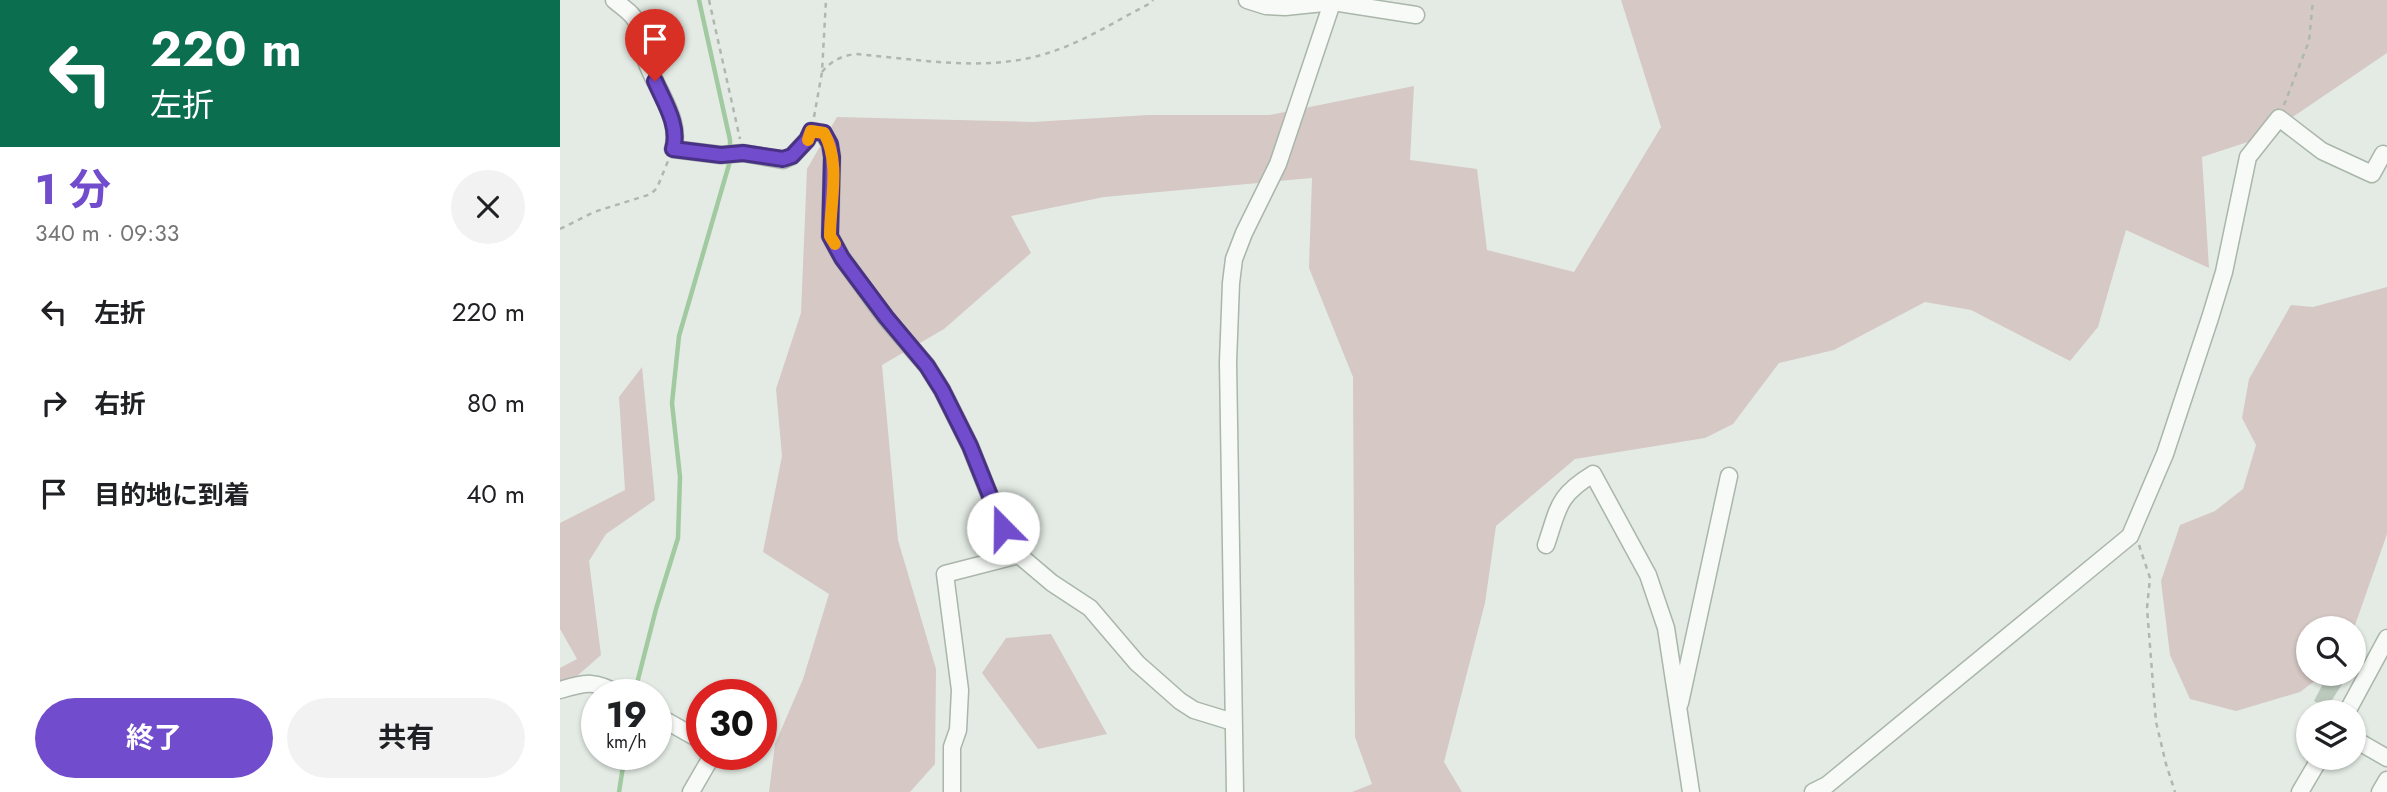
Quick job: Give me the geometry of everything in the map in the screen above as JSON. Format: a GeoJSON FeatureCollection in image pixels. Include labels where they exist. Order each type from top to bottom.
{"type":"FeatureCollection","features":[{"type":"Feature","properties":{"kind":"street"},"geometry":{"type":"LineString","coordinates":[[1248,0],[1285,7],[1333,1],[1416,15]]}},
{"type":"Feature","properties":{"kind":"street"},"geometry":{"type":"LineString","coordinates":[[614,1],[631,14],[638,24],[646,60],[674,125],[676,139],[673,149],[721,155],[743,153],[783,159],[792,156],[807,140],[811,131],[824,133],[830,144],[832,157],[830,236],[842,258],[927,366],[942,390],[970,446],[1003,528],[1019,555],[1052,583],[1090,608],[1136,663],[1180,701],[1194,710],[1233,722]]}},
{"type":"Feature","properties":{"kind":"street"},"geometry":{"type":"LineString","coordinates":[[1235,792],[1228,362],[1231,283],[1234,259],[1279,164],[1333,1]]}},
{"type":"Feature","properties":{"kind":"street"},"geometry":{"type":"LineString","coordinates":[[1813,792],[1827,785],[2130,536],[2165,454],[2210,318],[2224,272],[2248,157],[2279,118],[2322,151],[2372,174],[2386,152]]}},
{"type":"Feature","properties":{"kind":"street"},"geometry":{"type":"LineString","coordinates":[[1546,545],[1560,502],[1572,487],[1593,474],[1648,575],[1665,628],[1691,792]]}},
{"type":"Feature","properties":{"kind":"street"},"geometry":{"type":"LineString","coordinates":[[1678,713],[1729,475]]}},
{"type":"Feature","properties":{"kind":"street"},"geometry":{"type":"LineString","coordinates":[[952,792],[952,747],[958,730],[960,690],[946,574],[1019,555]]}},
{"type":"Feature","properties":{"kind":"street"},"geometry":{"type":"LineString","coordinates":[[2356,700],[2380,669],[2387,638]]}},
{"type":"Feature","properties":{"kind":"street"},"geometry":{"type":"LineString","coordinates":[[560,690],[581,684]]}},
{"type":"Feature","properties":{"kind":"street"},"geometry":{"type":"LineString","coordinates":[[2366,746],[2387,758]]}},
{"type":"Feature","properties":{"kind":"street"},"geometry":{"type":"LineString","coordinates":[[691,792],[704,770]]}},
{"type":"Feature","properties":{"kind":"street"},"geometry":{"type":"LineString","coordinates":[[2300,792],[2313,770]]}},
{"type":"Feature","properties":{"kind":"street"},"geometry":{"type":"LineString","coordinates":[[2380,792],[2387,780]]}},
{"type":"Feature","properties":{"kind":"path"},"geometry":{"type":"LineString","coordinates":[[709,0],[743,153]]}},
{"type":"Feature","properties":{"kind":"path"},"geometry":{"type":"LineString","coordinates":[[811,131],[822,72],[826,0]]}},
{"type":"Feature","properties":{"kind":"path"},"geometry":{"type":"LineString","coordinates":[[822,72],[830,63],[855,54],[965,64],[1037,56],[1066,47],[1153,0]]}},
{"type":"Feature","properties":{"kind":"path"},"geometry":{"type":"LineString","coordinates":[[2279,118],[2309,41],[2313,0]]}},
{"type":"Feature","properties":{"kind":"path"},"geometry":{"type":"LineString","coordinates":[[560,229],[594,212],[651,194],[657,188],[673,149]]}},
{"type":"Feature","properties":{"kind":"path"},"geometry":{"type":"LineString","coordinates":[[2130,536],[2139,545],[2150,579],[2147,608],[2156,722],[2175,792]]}},
{"type":"Feature","properties":{"kind":"shaded area"},"geometry":{"type":"Polygon","coordinates":[[[1621,0],[2387,0],[2387,53],[2263,137],[2202,157],[2209,268],[2126,230],[2098,327],[2070,361],[1971,310],[1925,302],[1834,350],[1779,363],[1733,424],[1705,438],[1575,459],[1496,526],[1485,603],[1444,762],[1462,792],[1352,792],[1372,784],[1355,737],[1353,377],[1309,268],[1312,178],[1104,197],[1011,216],[1031,253],[944,329],[882,365],[898,540],[936,669],[935,764],[910,792],[769,792],[772,770],[777,770],[777,739],[803,679],[829,594],[763,552],[782,456],[776,389],[801,313],[807,169],[837,117],[1033,122],[1148,115],[1270,115],[1414,86],[1410,160],[1477,169],[1487,250],[1574,272],[1661,127],[1621,0]]]}},
{"type":"Feature","properties":{"kind":"shaded area"},"geometry":{"type":"Polygon","coordinates":[[[2387,287],[2387,534],[2358,616],[2296,616],[2296,686],[2308,686],[2300,692],[2236,711],[2190,699],[2170,655],[2161,581],[2180,525],[2215,511],[2243,489],[2256,445],[2242,418],[2249,379],[2291,305],[2313,307],[2387,287]]]}},
{"type":"Feature","properties":{"kind":"shaded area"},"geometry":{"type":"Polygon","coordinates":[[[642,367],[655,500],[606,534],[589,561],[601,655],[560,691],[560,668],[577,659],[560,629],[560,523],[625,490],[619,397],[642,367]]]}},
{"type":"Feature","properties":{"kind":"shaded area"},"geometry":{"type":"Polygon","coordinates":[[[1051,634],[1107,734],[1038,749],[982,673],[1006,638],[1051,634]]]}},
{"type":"Feature","properties":{"kind":"building"},"geometry":{"type":"Polygon","coordinates":[[[2322,686],[2341,686],[2332,700],[2315,700],[2322,686]]]}},
{"type":"Feature","properties":{"kind":"waterway"},"geometry":{"type":"LineString","coordinates":[[638,679],[678,538],[680,477],[672,403],[679,336],[730,161],[730,140],[699,0]]}},
{"type":"Feature","properties":{"kind":"waterway"},"geometry":{"type":"LineString","coordinates":[[619,792],[622,770]]}},
{"type":"Feature","properties":{"kind":"slow traffic"},"geometry":{"type":"LineString","coordinates":[[808,140],[811,131],[824,133],[830,144],[830,236],[835,244]]}},
{"type":"Feature","properties":{"kind":"route"},"geometry":{"type":"LineString","coordinates":[[655,81],[674,125],[676,139],[673,149],[721,155],[743,153],[783,159],[792,156],[807,140],[811,131],[824,133],[830,144],[832,157],[830,236],[842,258],[927,366],[942,390],[970,446],[1003,528]]}}]}
